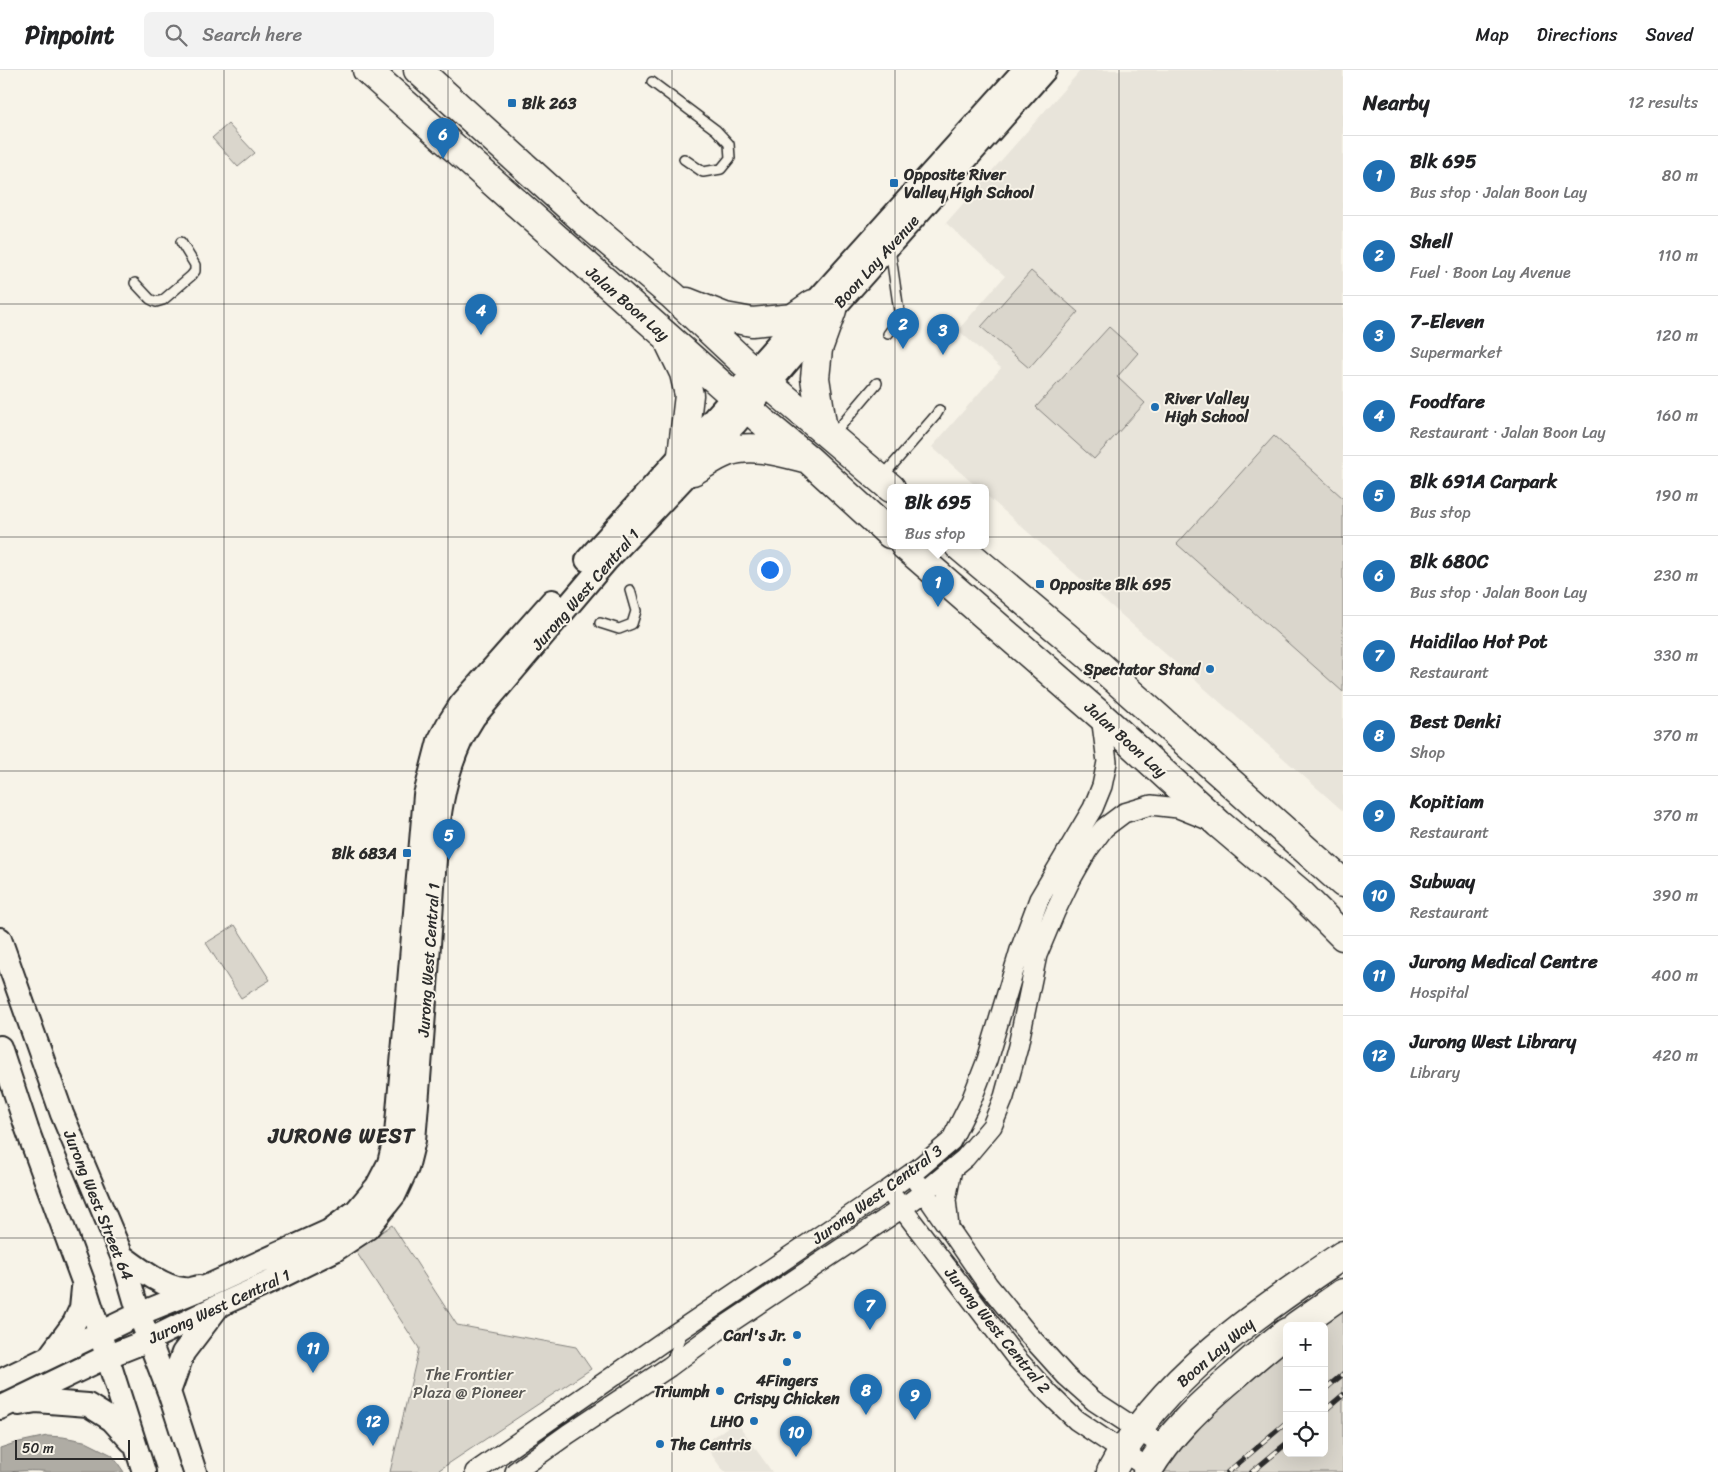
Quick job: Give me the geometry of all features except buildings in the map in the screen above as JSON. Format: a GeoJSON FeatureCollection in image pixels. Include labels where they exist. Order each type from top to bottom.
{"type":"FeatureCollection","features":[{"type":"Feature","properties":{"kind":"main road","name":"Jalan Boon Lay"},"geometry":{"type":"LineString","coordinates":[[368,70],[666,336],[808,458],[887,531]]}},
{"type":"Feature","properties":{"kind":"main road","name":"Jalan Boon Lay"},"geometry":{"type":"LineString","coordinates":[[418,70],[589,225],[672,295],[761,378],[886,484]]}},
{"type":"Feature","properties":{"kind":"main road"},"geometry":{"type":"LineString","coordinates":[[672,295],[725,317],[752,322],[793,318],[823,307],[815,378],[827,434]]}},
{"type":"Feature","properties":{"kind":"main road"},"geometry":{"type":"LineString","coordinates":[[666,336],[684,373],[689,395],[687,463],[748,448],[808,458]]}},
{"type":"Feature","properties":{"kind":"main road","name":"Jalan Boon Lay"},"geometry":{"type":"LineString","coordinates":[[909,549],[1101,716],[1219,824],[1298,892],[1343,936]]}},
{"type":"Feature","properties":{"kind":"main road"},"geometry":{"type":"LineString","coordinates":[[963,549],[1115,678],[1343,883]]}},
{"type":"Feature","properties":{"kind":"main road","name":"Boon Lay Way"},"geometry":{"type":"LineString","coordinates":[[1116,1461],[1137,1429],[1167,1393],[1228,1338],[1290,1291],[1343,1255]]}},
{"type":"Feature","properties":{"kind":"main road"},"geometry":{"type":"LineString","coordinates":[[1302,1322],[1343,1293]]}},
{"type":"Feature","properties":{"kind":"main road","name":"Boon Lay Way"},"geometry":{"type":"LineString","coordinates":[[1148,1471],[1164,1447],[1193,1412],[1283,1335]]}},
{"type":"Feature","properties":{"kind":"street","name":"Boon Lay Avenue"},"geometry":{"type":"LineString","coordinates":[[742,402],[1024,70]]}},
{"type":"Feature","properties":{"kind":"street","name":"Boon Lay Avenue"},"geometry":{"type":"LineString","coordinates":[[823,307],[890,247],[1045,70]]}},
{"type":"Feature","properties":{"kind":"street","name":"Jurong West Central 1"},"geometry":{"type":"LineString","coordinates":[[0,1381],[139,1314],[214,1295],[335,1250],[368,1228],[395,1194],[407,1168],[414,1140],[440,810],[456,748],[474,717],[687,463],[742,402]]}},
{"type":"Feature","properties":{"kind":"street","name":"Jurong West Central 3"},"geometry":{"type":"LineString","coordinates":[[475,1472],[888,1190],[951,1141],[971,1101],[987,1060],[1020,950],[1039,899],[1092,808],[1102,786],[1107,762],[1101,716]]}},
{"type":"Feature","properties":{"kind":"street","name":"Jurong West Central 3"},"geometry":{"type":"LineString","coordinates":[[515,1472],[568,1434],[669,1367],[719,1330],[902,1208],[966,1158],[992,1126],[1004,1097],[1018,1046],[1037,955],[1070,881],[1087,851],[1104,828],[1124,813],[1150,805],[1178,808],[1219,824]]}},
{"type":"Feature","properties":{"kind":"street","name":"Jurong West Street 64"},"geometry":{"type":"LineString","coordinates":[[0,939],[62,1114],[122,1256],[139,1314],[169,1392],[195,1472]]}},
{"type":"Feature","properties":{"kind":"street"},"geometry":{"type":"LineString","coordinates":[[0,1047],[27,1129],[84,1284],[98,1333],[141,1462]]}},
{"type":"Feature","properties":{"kind":"street","name":"Jurong West Central 2"},"geometry":{"type":"LineString","coordinates":[[950,1230],[946,1200],[952,1169]]}},
{"type":"Feature","properties":{"kind":"street","name":"Jurong West Central 2"},"geometry":{"type":"LineString","coordinates":[[911,1173],[988,1285],[1028,1334],[1066,1376],[1094,1401],[1164,1447]]}},
{"type":"Feature","properties":{"kind":"street","name":"Jurong West Central 2"},"geometry":{"type":"LineString","coordinates":[[888,1190],[1017,1359],[1116,1461],[1148,1471]]}},
{"type":"Feature","properties":{"kind":"street"},"geometry":{"type":"LineString","coordinates":[[122,1256],[140,1270],[160,1281],[183,1289],[214,1295],[183,1353],[169,1392]]}},
{"type":"Feature","properties":{"kind":"street"},"geometry":{"type":"LineString","coordinates":[[40,1362],[54,1351],[74,1323],[81,1308],[84,1284]]}},
{"type":"Feature","properties":{"kind":"street","name":"Jurong West Central 1"},"geometry":{"type":"LineString","coordinates":[[0,1407],[106,1357],[149,1340],[214,1295]]}},
{"type":"Feature","properties":{"kind":"street"},"geometry":{"type":"LineString","coordinates":[[0,1407],[36,1401],[88,1406],[112,1420],[141,1462]]}},
{"type":"Feature","properties":{"kind":"lane"},"geometry":{"type":"LineString","coordinates":[[652,82],[716,130],[729,144],[730,158],[721,169],[703,172],[684,159]]}},
{"type":"Feature","properties":{"kind":"lane"},"geometry":{"type":"LineString","coordinates":[[135,282],[150,299],[156,302],[163,300],[191,276],[195,271],[195,265],[181,242]]}},
{"type":"Feature","properties":{"kind":"lane"},"geometry":{"type":"LineString","coordinates":[[888,334],[900,318],[890,247]]}},
{"type":"Feature","properties":{"kind":"lane"},"geometry":{"type":"LineString","coordinates":[[827,434],[878,383]]}},
{"type":"Feature","properties":{"kind":"lane"},"geometry":{"type":"LineString","coordinates":[[886,484],[938,410]]}},
{"type":"Feature","properties":{"kind":"lane"},"geometry":{"type":"LineString","coordinates":[[600,624],[619,629],[632,624],[636,611],[630,590]]}},
{"type":"Feature","properties":{"kind":"lane"},"geometry":{"type":"LineString","coordinates":[[669,1367],[685,1327]]}},
{"type":"Feature","properties":{"kind":"shaded area","name":"River Valley High School"},"geometry":{"type":"Polygon","coordinates":[[[1081,70],[1343,70],[1343,811],[989,498],[989,484],[974,484],[932,447],[1001,368],[958,330],[1005,276],[946,223],[1081,70]]]}},
{"type":"Feature","properties":{"kind":"shaded area"},"geometry":{"type":"Polygon","coordinates":[[[736,1421],[772,1472],[724,1472],[704,1444],[736,1421]]]}},
{"type":"Feature","properties":{"kind":"shaded area"},"geometry":{"type":"Polygon","coordinates":[[[47,1436],[84,1441],[112,1455],[124,1472],[0,1472],[0,1448],[47,1436]]]}},
{"type":"Feature","properties":{"kind":"green space"},"geometry":{"type":"Polygon","coordinates":[[[228,124],[255,153],[238,167],[212,138],[228,124]]]}},
{"type":"Feature","properties":{"kind":"green space"},"geometry":{"type":"Polygon","coordinates":[[[1031,271],[1078,312],[1029,368],[981,327],[1031,271]]]}},
{"type":"Feature","properties":{"kind":"green space"},"geometry":{"type":"Polygon","coordinates":[[[1109,327],[1138,353],[1117,377],[1145,403],[1094,459],[1036,407],[1109,327]]]}},
{"type":"Feature","properties":{"kind":"green space"},"geometry":{"type":"Polygon","coordinates":[[[1274,436],[1343,498],[1343,692],[1177,544],[1274,436]]]}},
{"type":"Feature","properties":{"kind":"green space"},"geometry":{"type":"Polygon","coordinates":[[[235,925],[270,980],[241,998],[206,943],[235,925]]]}},
{"type":"Feature","properties":{"kind":"green space","name":"The Frontier Plaza @ Pioneer"},"geometry":{"type":"Polygon","coordinates":[[[392,1225],[457,1325],[576,1347],[591,1369],[436,1472],[390,1472],[419,1348],[355,1250],[392,1225]]]}},
{"type":"Feature","properties":{"kind":"green space"},"geometry":{"type":"Polygon","coordinates":[[[1343,1297],[1343,1472],[1148,1472],[1283,1342],[1283,1457],[1328,1457],[1328,1322],[1309,1322],[1343,1297]]]}},
{"type":"Feature","properties":{"kind":"railway"},"geometry":{"type":"LineString","coordinates":[[1328,1387],[1343,1374]]}},
{"type":"Feature","properties":{"kind":"railway"},"geometry":{"type":"LineString","coordinates":[[1328,1408],[1343,1395]]}},
{"type":"Feature","properties":{"kind":"railway"},"geometry":{"type":"LineString","coordinates":[[1228,1472],[1283,1425]]}},
{"type":"Feature","properties":{"kind":"railway"},"geometry":{"type":"LineString","coordinates":[[1252,1472],[1283,1446]]}},
{"type":"Feature","properties":{"kind":"place","name":"Blk 263"},"geometry":{"type":"Point","coordinates":[512,103]}},
{"type":"Feature","properties":{"kind":"place","name":"Blk 680C"},"geometry":{"type":"Point","coordinates":[443,159]}},
{"type":"Feature","properties":{"kind":"place","name":"Opposite River Valley High School"},"geometry":{"type":"Point","coordinates":[894,183]}},
{"type":"Feature","properties":{"kind":"place","name":"Foodfare"},"geometry":{"type":"Point","coordinates":[481,335]}},
{"type":"Feature","properties":{"kind":"place","name":"Shell"},"geometry":{"type":"Point","coordinates":[903,349]}},
{"type":"Feature","properties":{"kind":"place","name":"7-Eleven"},"geometry":{"type":"Point","coordinates":[943,355]}},
{"type":"Feature","properties":{"kind":"place","name":"River Valley High School"},"geometry":{"type":"Point","coordinates":[1155,407]}},
{"type":"Feature","properties":{"kind":"place","name":"Opposite Blk 695"},"geometry":{"type":"Point","coordinates":[1040,584]}},
{"type":"Feature","properties":{"kind":"place","name":"Blk 695"},"geometry":{"type":"Point","coordinates":[938,607]}},
{"type":"Feature","properties":{"kind":"place","name":"Spectator Stand"},"geometry":{"type":"Point","coordinates":[1210,669]}},
{"type":"Feature","properties":{"kind":"place","name":"Blk 683A"},"geometry":{"type":"Point","coordinates":[407,853]}},
{"type":"Feature","properties":{"kind":"place","name":"Blk 691A Carpark"},"geometry":{"type":"Point","coordinates":[449,860]}},
{"type":"Feature","properties":{"kind":"place","name":"Haidilao Hot Pot"},"geometry":{"type":"Point","coordinates":[870,1330]}},
{"type":"Feature","properties":{"kind":"place","name":"Carl's Jr."},"geometry":{"type":"Point","coordinates":[797,1335]}},
{"type":"Feature","properties":{"kind":"place","name":"4Fingers Crispy Chicken"},"geometry":{"type":"Point","coordinates":[787,1362]}},
{"type":"Feature","properties":{"kind":"place","name":"Jurong Medical Centre"},"geometry":{"type":"Point","coordinates":[313,1373]}},
{"type":"Feature","properties":{"kind":"place","name":"Triumph"},"geometry":{"type":"Point","coordinates":[720,1391]}},
{"type":"Feature","properties":{"kind":"place","name":"Best Denki"},"geometry":{"type":"Point","coordinates":[866,1415]}},
{"type":"Feature","properties":{"kind":"place","name":"Kopitiam"},"geometry":{"type":"Point","coordinates":[915,1420]}},
{"type":"Feature","properties":{"kind":"place","name":"LiHO"},"geometry":{"type":"Point","coordinates":[754,1421]}},
{"type":"Feature","properties":{"kind":"place","name":"The Centris"},"geometry":{"type":"Point","coordinates":[660,1444]}},
{"type":"Feature","properties":{"kind":"place","name":"Jurong West Library"},"geometry":{"type":"Point","coordinates":[373,1446]}},
{"type":"Feature","properties":{"kind":"place","name":"Subway"},"geometry":{"type":"Point","coordinates":[796,1457]}},
{"type":"Feature","properties":{"kind":"district","name":"JURONG WEST"},"geometry":{"type":"Point","coordinates":[342,1136]}}]}
